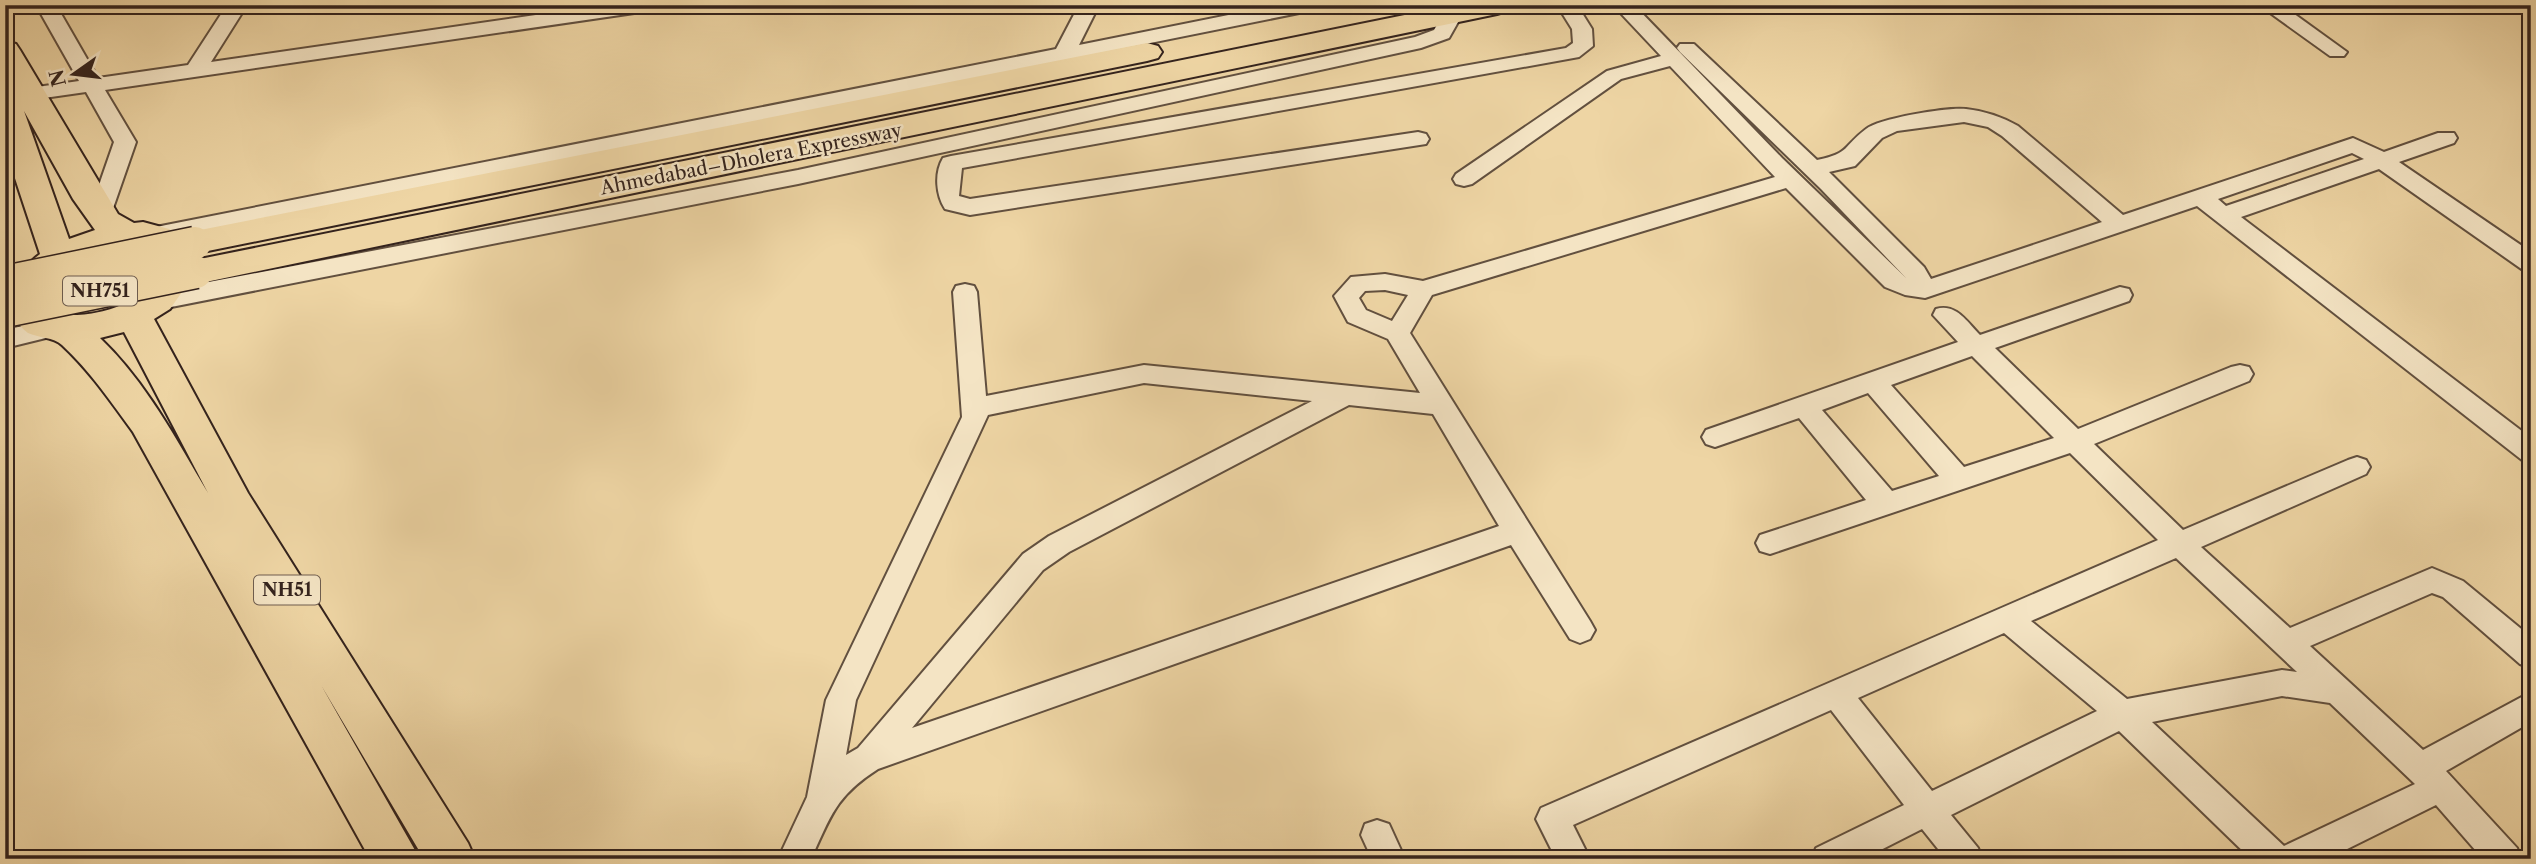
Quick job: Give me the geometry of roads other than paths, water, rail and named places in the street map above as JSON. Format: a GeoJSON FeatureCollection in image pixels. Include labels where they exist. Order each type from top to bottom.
{"type":"FeatureCollection","features":[{"type":"Feature","properties":{"kind":"highway","name":"Ahmedabad–Dholera Expressway"},"geometry":{"type":"LineString","coordinates":[[5,311],[195,257],[1051,70],[1398,5]]}},
{"type":"Feature","properties":{"kind":"highway","name":"Ahmedabad–Dholera Expressway"},"geometry":{"type":"LineString","coordinates":[[5,282],[195,257],[1019,106],[1497,5]]}},
{"type":"Feature","properties":{"kind":"highway"},"geometry":{"type":"LineString","coordinates":[[5,50],[47,224],[52,263]]}},
{"type":"Feature","properties":{"kind":"highway"},"geometry":{"type":"LineString","coordinates":[[18,97],[106,222],[172,243],[178,253],[178,265],[170,285],[144,308],[90,327],[59,330]]}},
{"type":"Feature","properties":{"kind":"highway"},"geometry":{"type":"LineString","coordinates":[[5,178],[10,188],[47,224]]}},
{"type":"Feature","properties":{"kind":"highway","name":"NH51"},"geometry":{"type":"LineString","coordinates":[[142,235],[101,239],[52,263],[28,286],[23,300],[24,313],[33,323],[59,330],[104,364],[147,422],[396,859]]}},
{"type":"Feature","properties":{"kind":"highway","name":"NH51"},"geometry":{"type":"LineString","coordinates":[[144,308],[234,504],[452,859]]}},
{"type":"Feature","properties":{"kind":"street"},"geometry":{"type":"LineString","coordinates":[[46,5],[125,142],[100,214]]}},
{"type":"Feature","properties":{"kind":"street"},"geometry":{"type":"LineString","coordinates":[[195,70],[237,5]]}},
{"type":"Feature","properties":{"kind":"street"},"geometry":{"type":"LineString","coordinates":[[18,97],[648,5]]}},
{"type":"Feature","properties":{"kind":"street"},"geometry":{"type":"LineString","coordinates":[[1064,54],[1089,5]]}},
{"type":"Feature","properties":{"kind":"street"},"geometry":{"type":"LineString","coordinates":[[142,235],[1309,5]]}},
{"type":"Feature","properties":{"kind":"street"},"geometry":{"type":"LineString","coordinates":[[144,308],[798,177],[1572,53],[1583,46],[1585,36],[1566,5]]}},
{"type":"Feature","properties":{"kind":"street"},"geometry":{"type":"LineString","coordinates":[[1623,5],[1674,59],[1797,171],[1829,184],[1910,267],[1925,290]]}},
{"type":"Feature","properties":{"kind":"street"},"geometry":{"type":"LineString","coordinates":[[1642,5],[1797,171],[1893,281],[1905,287],[1925,290],[2347,146],[2361,147],[2383,161],[2531,264]]}},
{"type":"Feature","properties":{"kind":"street"},"geometry":{"type":"LineString","coordinates":[[2269,5],[2337,52]]}},
{"type":"Feature","properties":{"kind":"street"},"geometry":{"type":"LineString","coordinates":[[949,153],[1421,42],[1442,34],[1452,15]]}},
{"type":"Feature","properties":{"kind":"street"},"geometry":{"type":"LineString","coordinates":[[1464,179],[1614,75],[1674,59]]}},
{"type":"Feature","properties":{"kind":"street"},"geometry":{"type":"LineString","coordinates":[[1580,630],[1397,333],[1357,316],[1346,296],[1359,283],[1385,282],[1423,289],[1797,171],[1847,161],[1880,128],[1964,116],[1995,122],[2010,131],[2118,223]]}},
{"type":"Feature","properties":{"kind":"street"},"geometry":{"type":"LineString","coordinates":[[2223,215],[2446,138]]}},
{"type":"Feature","properties":{"kind":"street"},"geometry":{"type":"LineString","coordinates":[[949,153],[948,196],[953,204],[970,207],[1418,139]]}},
{"type":"Feature","properties":{"kind":"street"},"geometry":{"type":"LineString","coordinates":[[2199,196],[2528,448]]}},
{"type":"Feature","properties":{"kind":"street"},"geometry":{"type":"LineString","coordinates":[[5,269],[52,263]]}},
{"type":"Feature","properties":{"kind":"street"},"geometry":{"type":"LineString","coordinates":[[1397,333],[1423,289]]}},
{"type":"Feature","properties":{"kind":"street"},"geometry":{"type":"LineString","coordinates":[[821,801],[841,700],[972,425],[975,408],[965,292]]}},
{"type":"Feature","properties":{"kind":"street"},"geometry":{"type":"LineString","coordinates":[[1715,437],[2120,295]]}},
{"type":"Feature","properties":{"kind":"street"},"geometry":{"type":"LineString","coordinates":[[1945,315],[2180,544],[2431,778],[2505,859]]}},
{"type":"Feature","properties":{"kind":"street"},"geometry":{"type":"LineString","coordinates":[[5,339],[59,330]]}},
{"type":"Feature","properties":{"kind":"street"},"geometry":{"type":"LineString","coordinates":[[975,408],[1143,373],[1441,405]]}},
{"type":"Feature","properties":{"kind":"street"},"geometry":{"type":"LineString","coordinates":[[1770,543],[2075,441],[2240,374]]}},
{"type":"Feature","properties":{"kind":"street"},"geometry":{"type":"LineString","coordinates":[[1873,382],[1959,480]]}},
{"type":"Feature","properties":{"kind":"street"},"geometry":{"type":"LineString","coordinates":[[868,758],[1033,562],[1059,544],[1346,395]]}},
{"type":"Feature","properties":{"kind":"street"},"geometry":{"type":"LineString","coordinates":[[1804,405],[1886,504]]}},
{"type":"Feature","properties":{"kind":"street"},"geometry":{"type":"LineString","coordinates":[[1574,859],[1552,819],[2357,467]]}},
{"type":"Feature","properties":{"kind":"street"},"geometry":{"type":"LineString","coordinates":[[794,859],[821,801],[841,775],[868,758],[1517,531]]}},
{"type":"Feature","properties":{"kind":"street"},"geometry":{"type":"LineString","coordinates":[[2286,643],[2432,580],[2453,589],[2531,655]]}},
{"type":"Feature","properties":{"kind":"street"},"geometry":{"type":"LineString","coordinates":[[2007,618],[2122,714],[2274,859]]}},
{"type":"Feature","properties":{"kind":"street"},"geometry":{"type":"LineString","coordinates":[[1828,859],[2122,714],[2282,683],[2338,691]]}},
{"type":"Feature","properties":{"kind":"street"},"geometry":{"type":"LineString","coordinates":[[1836,694],[1966,859]]}},
{"type":"Feature","properties":{"kind":"street"},"geometry":{"type":"LineString","coordinates":[[2292,859],[2431,778],[2531,706]]}}]}
